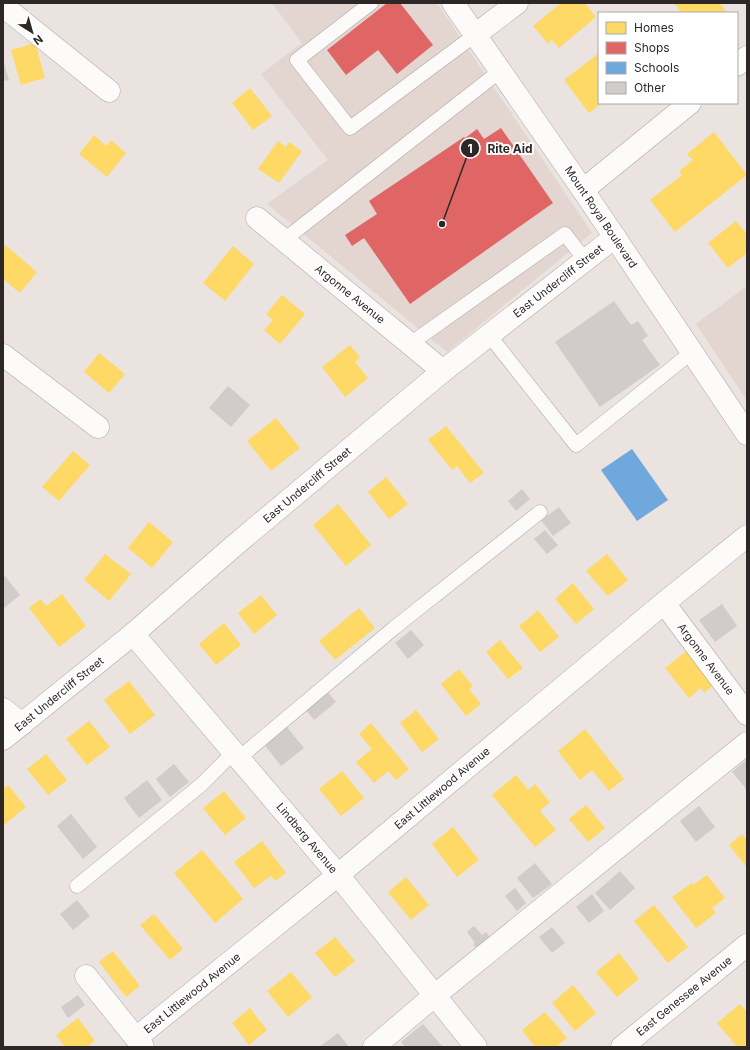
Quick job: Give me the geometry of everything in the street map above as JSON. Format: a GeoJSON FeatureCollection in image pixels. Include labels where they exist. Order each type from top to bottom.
{"type":"FeatureCollection","features":[{"type":"Feature","properties":{"kind":"street","name":"Mount Royal Boulevard"},"geometry":{"type":"LineString","coordinates":[[452,3],[583,190],[747,434]]}},
{"type":"Feature","properties":{"kind":"street"},"geometry":{"type":"LineString","coordinates":[[474,35],[517,3]]}},
{"type":"Feature","properties":{"kind":"street"},"geometry":{"type":"LineString","coordinates":[[3,6],[109,92]]}},
{"type":"Feature","properties":{"kind":"street"},"geometry":{"type":"LineString","coordinates":[[738,64],[747,57]]}},
{"type":"Feature","properties":{"kind":"street"},"geometry":{"type":"LineString","coordinates":[[583,190],[689,104]]}},
{"type":"Feature","properties":{"kind":"street","name":"Argonne Avenue"},"geometry":{"type":"LineString","coordinates":[[257,218],[443,371]]}},
{"type":"Feature","properties":{"kind":"street","name":"East Undercliff Street"},"geometry":{"type":"LineString","coordinates":[[3,739],[133,634],[235,545],[443,371],[615,237]]}},
{"type":"Feature","properties":{"kind":"street"},"geometry":{"type":"LineString","coordinates":[[3,355],[98,427]]}},
{"type":"Feature","properties":{"kind":"street","name":"East Littlewood Avenue"},"geometry":{"type":"LineString","coordinates":[[140,1043],[338,874],[664,603],[747,536]]}},
{"type":"Feature","properties":{"kind":"street","name":"Argonne Avenue"},"geometry":{"type":"LineString","coordinates":[[664,603],[747,714]]}},
{"type":"Feature","properties":{"kind":"street","name":"Lindberg Avenue"},"geometry":{"type":"LineString","coordinates":[[133,634],[338,874],[476,1047]]}},
{"type":"Feature","properties":{"kind":"street"},"geometry":{"type":"LineString","coordinates":[[3,709],[22,724]]}},
{"type":"Feature","properties":{"kind":"street"},"geometry":{"type":"LineString","coordinates":[[374,1047],[434,996],[747,743]]}},
{"type":"Feature","properties":{"kind":"street","name":"East Genessee Avenue"},"geometry":{"type":"LineString","coordinates":[[622,1047],[747,945]]}},
{"type":"Feature","properties":{"kind":"street"},"geometry":{"type":"LineString","coordinates":[[86,976],[140,1043]]}},
{"type":"Feature","properties":{"kind":"lane"},"geometry":{"type":"LineString","coordinates":[[371,3],[297,60],[350,128],[474,35]]}},
{"type":"Feature","properties":{"kind":"lane"},"geometry":{"type":"LineString","coordinates":[[284,240],[500,71]]}},
{"type":"Feature","properties":{"kind":"lane"},"geometry":{"type":"LineString","coordinates":[[410,344],[565,234],[585,260]]}},
{"type":"Feature","properties":{"kind":"lane"},"geometry":{"type":"LineString","coordinates":[[489,335],[576,445],[692,352]]}},
{"type":"Feature","properties":{"kind":"lane"},"geometry":{"type":"LineString","coordinates":[[77,886],[236,755],[540,512]]}},
{"type":"Feature","properties":{"kind":"shaded area"},"geometry":{"type":"Polygon","coordinates":[[[272,3],[437,3],[592,233],[447,352],[267,204],[328,160],[261,74],[302,43],[272,3]]]}},
{"type":"Feature","properties":{"kind":"shaded area"},"geometry":{"type":"Polygon","coordinates":[[[747,286],[747,400],[696,324],[747,286]]]}},
{"type":"Feature","properties":{"kind":"building: Homes"},"geometry":{"type":"Polygon","coordinates":[[[561,3],[585,3],[596,17],[559,48],[552,40],[548,44],[533,26],[561,3]]]}},
{"type":"Feature","properties":{"kind":"building: Homes"},"geometry":{"type":"Polygon","coordinates":[[[674,3],[720,3],[726,12],[681,12],[674,3]]]}},
{"type":"Feature","properties":{"kind":"building: Homes"},"geometry":{"type":"Polygon","coordinates":[[[35,43],[45,78],[21,85],[11,50],[35,43]]]}},
{"type":"Feature","properties":{"kind":"building: Homes"},"geometry":{"type":"Polygon","coordinates":[[[598,54],[598,104],[601,104],[589,113],[564,80],[598,54]]]}},
{"type":"Feature","properties":{"kind":"building: Homes"},"geometry":{"type":"Polygon","coordinates":[[[250,88],[272,116],[253,130],[232,103],[250,88]]]}},
{"type":"Feature","properties":{"kind":"building: Homes"},"geometry":{"type":"Polygon","coordinates":[[[714,132],[747,175],[675,232],[650,200],[682,175],[679,171],[693,160],[687,154],[714,132]]]}},
{"type":"Feature","properties":{"kind":"building: Homes"},"geometry":{"type":"Polygon","coordinates":[[[94,135],[106,146],[111,140],[126,153],[107,177],[79,154],[94,135]]]}},
{"type":"Feature","properties":{"kind":"building: Homes"},"geometry":{"type":"Polygon","coordinates":[[[278,141],[286,147],[289,142],[302,151],[279,183],[258,169],[278,141]]]}},
{"type":"Feature","properties":{"kind":"building: Homes"},"geometry":{"type":"Polygon","coordinates":[[[736,221],[747,234],[747,253],[728,268],[708,243],[736,221]]]}},
{"type":"Feature","properties":{"kind":"building: Homes"},"geometry":{"type":"Polygon","coordinates":[[[5,245],[37,272],[20,293],[3,279],[3,247],[5,245]]]}},
{"type":"Feature","properties":{"kind":"building: Homes"},"geometry":{"type":"Polygon","coordinates":[[[233,246],[254,264],[225,301],[203,283],[233,246]]]}},
{"type":"Feature","properties":{"kind":"building: Homes"},"geometry":{"type":"Polygon","coordinates":[[[282,295],[305,314],[280,344],[264,330],[273,320],[266,314],[282,295]]]}},
{"type":"Feature","properties":{"kind":"building: Homes"},"geometry":{"type":"Polygon","coordinates":[[[350,345],[360,357],[355,362],[368,378],[345,397],[322,367],[350,345]]]}},
{"type":"Feature","properties":{"kind":"building: Homes"},"geometry":{"type":"Polygon","coordinates":[[[99,353],[125,374],[109,393],[84,372],[99,353]]]}},
{"type":"Feature","properties":{"kind":"building: Homes"},"geometry":{"type":"Polygon","coordinates":[[[276,418],[300,448],[271,471],[247,441],[276,418]]]}},
{"type":"Feature","properties":{"kind":"building: Homes"},"geometry":{"type":"Polygon","coordinates":[[[446,426],[484,473],[470,483],[457,466],[452,470],[428,440],[446,426]]]}},
{"type":"Feature","properties":{"kind":"building: Homes"},"geometry":{"type":"Polygon","coordinates":[[[73,451],[90,465],[59,501],[42,487],[73,451]]]}},
{"type":"Feature","properties":{"kind":"building: Homes"},"geometry":{"type":"Polygon","coordinates":[[[386,477],[408,504],[389,519],[368,492],[386,477]]]}},
{"type":"Feature","properties":{"kind":"building: Homes"},"geometry":{"type":"Polygon","coordinates":[[[338,504],[371,545],[346,566],[313,525],[338,504]]]}},
{"type":"Feature","properties":{"kind":"building: Homes"},"geometry":{"type":"Polygon","coordinates":[[[149,522],[173,542],[152,568],[128,548],[149,522]]]}},
{"type":"Feature","properties":{"kind":"building: Homes"},"geometry":{"type":"Polygon","coordinates":[[[105,554],[131,574],[109,601],[84,580],[105,554]]]}},
{"type":"Feature","properties":{"kind":"building: Homes"},"geometry":{"type":"Polygon","coordinates":[[[607,554],[628,580],[608,596],[586,571],[607,554]]]}},
{"type":"Feature","properties":{"kind":"building: Homes"},"geometry":{"type":"Polygon","coordinates":[[[573,583],[594,609],[576,624],[555,599],[573,583]]]}},
{"type":"Feature","properties":{"kind":"building: Homes"},"geometry":{"type":"Polygon","coordinates":[[[62,594],[86,626],[59,647],[29,608],[41,599],[46,606],[62,594]]]}},
{"type":"Feature","properties":{"kind":"building: Homes"},"geometry":{"type":"Polygon","coordinates":[[[261,595],[277,615],[254,634],[238,613],[261,595]]]}},
{"type":"Feature","properties":{"kind":"building: Homes"},"geometry":{"type":"Polygon","coordinates":[[[359,608],[375,628],[335,660],[319,641],[359,608]]]}},
{"type":"Feature","properties":{"kind":"building: Homes"},"geometry":{"type":"Polygon","coordinates":[[[538,610],[559,637],[540,652],[519,626],[538,610]]]}},
{"type":"Feature","properties":{"kind":"building: Homes"},"geometry":{"type":"Polygon","coordinates":[[[224,623],[241,645],[216,665],[199,644],[224,623]]]}},
{"type":"Feature","properties":{"kind":"building: Homes"},"geometry":{"type":"Polygon","coordinates":[[[500,640],[523,668],[508,679],[486,652],[500,640]]]}},
{"type":"Feature","properties":{"kind":"building: Homes"},"geometry":{"type":"Polygon","coordinates":[[[689,649],[716,683],[704,693],[701,688],[689,698],[665,668],[689,649]]]}},
{"type":"Feature","properties":{"kind":"building: Homes"},"geometry":{"type":"Polygon","coordinates":[[[459,669],[473,686],[469,689],[481,704],[466,716],[441,684],[459,669]]]}},
{"type":"Feature","properties":{"kind":"building: Homes"},"geometry":{"type":"Polygon","coordinates":[[[129,681],[155,715],[130,734],[104,700],[129,681]]]}},
{"type":"Feature","properties":{"kind":"building: Homes"},"geometry":{"type":"Polygon","coordinates":[[[416,710],[439,739],[422,752],[400,723],[416,710]]]}},
{"type":"Feature","properties":{"kind":"building: Homes"},"geometry":{"type":"Polygon","coordinates":[[[89,721],[110,747],[87,765],[66,739],[89,721]]]}},
{"type":"Feature","properties":{"kind":"building: Homes"},"geometry":{"type":"Polygon","coordinates":[[[371,723],[409,769],[396,780],[388,771],[374,783],[356,762],[372,749],[359,734],[371,723]]]}},
{"type":"Feature","properties":{"kind":"building: Homes"},"geometry":{"type":"Polygon","coordinates":[[[585,729],[624,779],[609,791],[592,770],[580,780],[558,751],[585,729]]]}},
{"type":"Feature","properties":{"kind":"building: Homes"},"geometry":{"type":"Polygon","coordinates":[[[46,754],[67,780],[48,795],[27,769],[46,754]]]}},
{"type":"Feature","properties":{"kind":"building: Homes"},"geometry":{"type":"Polygon","coordinates":[[[342,771],[364,798],[341,816],[319,789],[342,771]]]}},
{"type":"Feature","properties":{"kind":"building: Homes"},"geometry":{"type":"Polygon","coordinates":[[[516,775],[528,790],[535,784],[550,802],[540,811],[556,830],[535,847],[492,795],[516,775]]]}},
{"type":"Feature","properties":{"kind":"building: Homes"},"geometry":{"type":"Polygon","coordinates":[[[8,785],[26,807],[3,826],[3,789],[8,785]]]}},
{"type":"Feature","properties":{"kind":"building: Homes"},"geometry":{"type":"Polygon","coordinates":[[[224,791],[246,818],[225,835],[203,808],[224,791]]]}},
{"type":"Feature","properties":{"kind":"building: Homes"},"geometry":{"type":"Polygon","coordinates":[[[586,805],[605,828],[588,842],[569,819],[586,805]]]}},
{"type":"Feature","properties":{"kind":"building: Homes"},"geometry":{"type":"Polygon","coordinates":[[[453,827],[479,860],[457,877],[432,844],[453,827]]]}},
{"type":"Feature","properties":{"kind":"building: Homes"},"geometry":{"type":"Polygon","coordinates":[[[742,834],[747,840],[747,868],[729,845],[742,834]]]}},
{"type":"Feature","properties":{"kind":"building: Homes"},"geometry":{"type":"Polygon","coordinates":[[[262,841],[286,873],[275,881],[271,876],[254,888],[234,862],[262,841]]]}},
{"type":"Feature","properties":{"kind":"building: Homes"},"geometry":{"type":"Polygon","coordinates":[[[202,850],[243,899],[215,923],[174,873],[202,850]]]}},
{"type":"Feature","properties":{"kind":"building: Homes"},"geometry":{"type":"Polygon","coordinates":[[[707,875],[725,898],[712,908],[716,913],[696,928],[672,897],[692,883],[693,885],[707,875]]]}},
{"type":"Feature","properties":{"kind":"building: Homes"},"geometry":{"type":"Polygon","coordinates":[[[406,877],[429,905],[411,920],[388,892],[406,877]]]}},
{"type":"Feature","properties":{"kind":"building: Homes"},"geometry":{"type":"Polygon","coordinates":[[[654,905],[688,947],[668,963],[634,921],[654,905]]]}},
{"type":"Feature","properties":{"kind":"building: Homes"},"geometry":{"type":"Polygon","coordinates":[[[154,914],[183,949],[170,960],[140,925],[154,914]]]}},
{"type":"Feature","properties":{"kind":"building: Homes"},"geometry":{"type":"Polygon","coordinates":[[[335,937],[355,961],[335,977],[315,953],[335,937]]]}},
{"type":"Feature","properties":{"kind":"building: Homes"},"geometry":{"type":"Polygon","coordinates":[[[113,951],[140,986],[126,997],[99,962],[113,951]]]}},
{"type":"Feature","properties":{"kind":"building: Homes"},"geometry":{"type":"Polygon","coordinates":[[[619,953],[639,979],[617,997],[596,972],[619,953]]]}},
{"type":"Feature","properties":{"kind":"building: Homes"},"geometry":{"type":"Polygon","coordinates":[[[291,972],[312,997],[288,1017],[267,991],[291,972]]]}},
{"type":"Feature","properties":{"kind":"building: Homes"},"geometry":{"type":"Polygon","coordinates":[[[573,985],[596,1013],[575,1031],[552,1003],[573,985]]]}},
{"type":"Feature","properties":{"kind":"building: Homes"},"geometry":{"type":"Polygon","coordinates":[[[740,1004],[747,1012],[747,1047],[737,1047],[717,1023],[740,1004]]]}},
{"type":"Feature","properties":{"kind":"building: Homes"},"geometry":{"type":"Polygon","coordinates":[[[250,1008],[267,1030],[249,1045],[232,1023],[250,1008]]]}},
{"type":"Feature","properties":{"kind":"building: Homes"},"geometry":{"type":"Polygon","coordinates":[[[545,1012],[567,1038],[556,1047],[535,1047],[522,1030],[545,1012]]]}},
{"type":"Feature","properties":{"kind":"building: Homes"},"geometry":{"type":"Polygon","coordinates":[[[78,1018],[95,1041],[87,1047],[65,1047],[56,1035],[78,1018]]]}},
{"type":"Feature","properties":{"kind":"building: Shops"},"geometry":{"type":"Polygon","coordinates":[[[387,3],[400,3],[433,45],[397,74],[378,50],[346,75],[327,50],[387,3]]]}},
{"type":"Feature","properties":{"kind":"building: Shops"},"geometry":{"type":"Polygon","coordinates":[[[501,128],[553,203],[410,304],[364,238],[352,246],[345,235],[377,214],[369,201],[477,129],[484,139],[501,128]]]}},
{"type":"Feature","properties":{"kind":"building: Schools"},"geometry":{"type":"Polygon","coordinates":[[[632,449],[668,500],[637,521],[601,470],[632,449]]]}},
{"type":"Feature","properties":{"kind":"building: Other"},"geometry":{"type":"Polygon","coordinates":[[[3,60],[9,80],[3,81],[3,60]]]}},
{"type":"Feature","properties":{"kind":"building: Other"},"geometry":{"type":"Polygon","coordinates":[[[614,301],[631,325],[638,321],[648,336],[642,340],[660,365],[600,407],[555,342],[614,301]]]}},
{"type":"Feature","properties":{"kind":"building: Other"},"geometry":{"type":"Polygon","coordinates":[[[228,386],[250,405],[231,427],[209,408],[228,386]]]}},
{"type":"Feature","properties":{"kind":"building: Other"},"geometry":{"type":"Polygon","coordinates":[[[522,489],[530,499],[516,511],[508,501],[522,489]]]}},
{"type":"Feature","properties":{"kind":"building: Other"},"geometry":{"type":"Polygon","coordinates":[[[559,507],[571,523],[553,536],[541,520],[559,507]]]}},
{"type":"Feature","properties":{"kind":"building: Other"},"geometry":{"type":"Polygon","coordinates":[[[545,530],[558,545],[547,554],[534,539],[545,530]]]}},
{"type":"Feature","properties":{"kind":"building: Other"},"geometry":{"type":"Polygon","coordinates":[[[5,576],[20,595],[3,609],[3,578],[5,576]]]}},
{"type":"Feature","properties":{"kind":"building: Other"},"geometry":{"type":"Polygon","coordinates":[[[722,604],[737,626],[715,642],[699,620],[722,604]]]}},
{"type":"Feature","properties":{"kind":"building: Other"},"geometry":{"type":"Polygon","coordinates":[[[411,630],[424,645],[408,659],[395,643],[411,630]]]}},
{"type":"Feature","properties":{"kind":"building: Other"},"geometry":{"type":"Polygon","coordinates":[[[327,691],[336,702],[314,720],[305,709],[327,691]]]}},
{"type":"Feature","properties":{"kind":"building: Other"},"geometry":{"type":"Polygon","coordinates":[[[286,726],[304,748],[281,766],[264,744],[286,726]]]}},
{"type":"Feature","properties":{"kind":"building: Other"},"geometry":{"type":"Polygon","coordinates":[[[747,759],[747,790],[732,772],[747,759]]]}},
{"type":"Feature","properties":{"kind":"building: Other"},"geometry":{"type":"Polygon","coordinates":[[[174,764],[189,782],[170,797],[156,779],[174,764]]]}},
{"type":"Feature","properties":{"kind":"building: Other"},"geometry":{"type":"Polygon","coordinates":[[[147,780],[162,800],[139,818],[124,798],[147,780]]]}},
{"type":"Feature","properties":{"kind":"building: Other"},"geometry":{"type":"Polygon","coordinates":[[[699,806],[715,827],[696,842],[680,821],[699,806]]]}},
{"type":"Feature","properties":{"kind":"building: Other"},"geometry":{"type":"Polygon","coordinates":[[[71,814],[97,847],[83,859],[57,826],[71,814]]]}},
{"type":"Feature","properties":{"kind":"building: Other"},"geometry":{"type":"Polygon","coordinates":[[[535,863],[552,884],[533,898],[517,878],[535,863]]]}},
{"type":"Feature","properties":{"kind":"building: Other"},"geometry":{"type":"Polygon","coordinates":[[[620,871],[635,888],[610,910],[595,893],[620,871]]]}},
{"type":"Feature","properties":{"kind":"building: Other"},"geometry":{"type":"Polygon","coordinates":[[[515,888],[526,903],[517,911],[505,896],[515,888]]]}},
{"type":"Feature","properties":{"kind":"building: Other"},"geometry":{"type":"Polygon","coordinates":[[[592,894],[604,911],[589,923],[576,907],[592,894]]]}},
{"type":"Feature","properties":{"kind":"building: Other"},"geometry":{"type":"Polygon","coordinates":[[[77,900],[90,916],[73,930],[60,914],[77,900]]]}},
{"type":"Feature","properties":{"kind":"building: Other"},"geometry":{"type":"Polygon","coordinates":[[[474,926],[482,935],[486,932],[492,940],[478,950],[467,932],[474,926]]]}},
{"type":"Feature","properties":{"kind":"building: Other"},"geometry":{"type":"Polygon","coordinates":[[[552,927],[565,943],[552,953],[539,937],[552,927]]]}},
{"type":"Feature","properties":{"kind":"building: Other"},"geometry":{"type":"Polygon","coordinates":[[[78,995],[85,1005],[68,1018],[61,1007],[78,995]]]}},
{"type":"Feature","properties":{"kind":"building: Other"},"geometry":{"type":"Polygon","coordinates":[[[423,1024],[442,1046],[405,1047],[401,1042],[423,1024]]]}},
{"type":"Feature","properties":{"kind":"building: Other"},"geometry":{"type":"Polygon","coordinates":[[[338,1033],[349,1047],[319,1047],[338,1033]]]}},
{"type":"Feature","properties":{"kind":"place","name":"Rite Aid"},"geometry":{"type":"Point","coordinates":[442,224]}}]}
